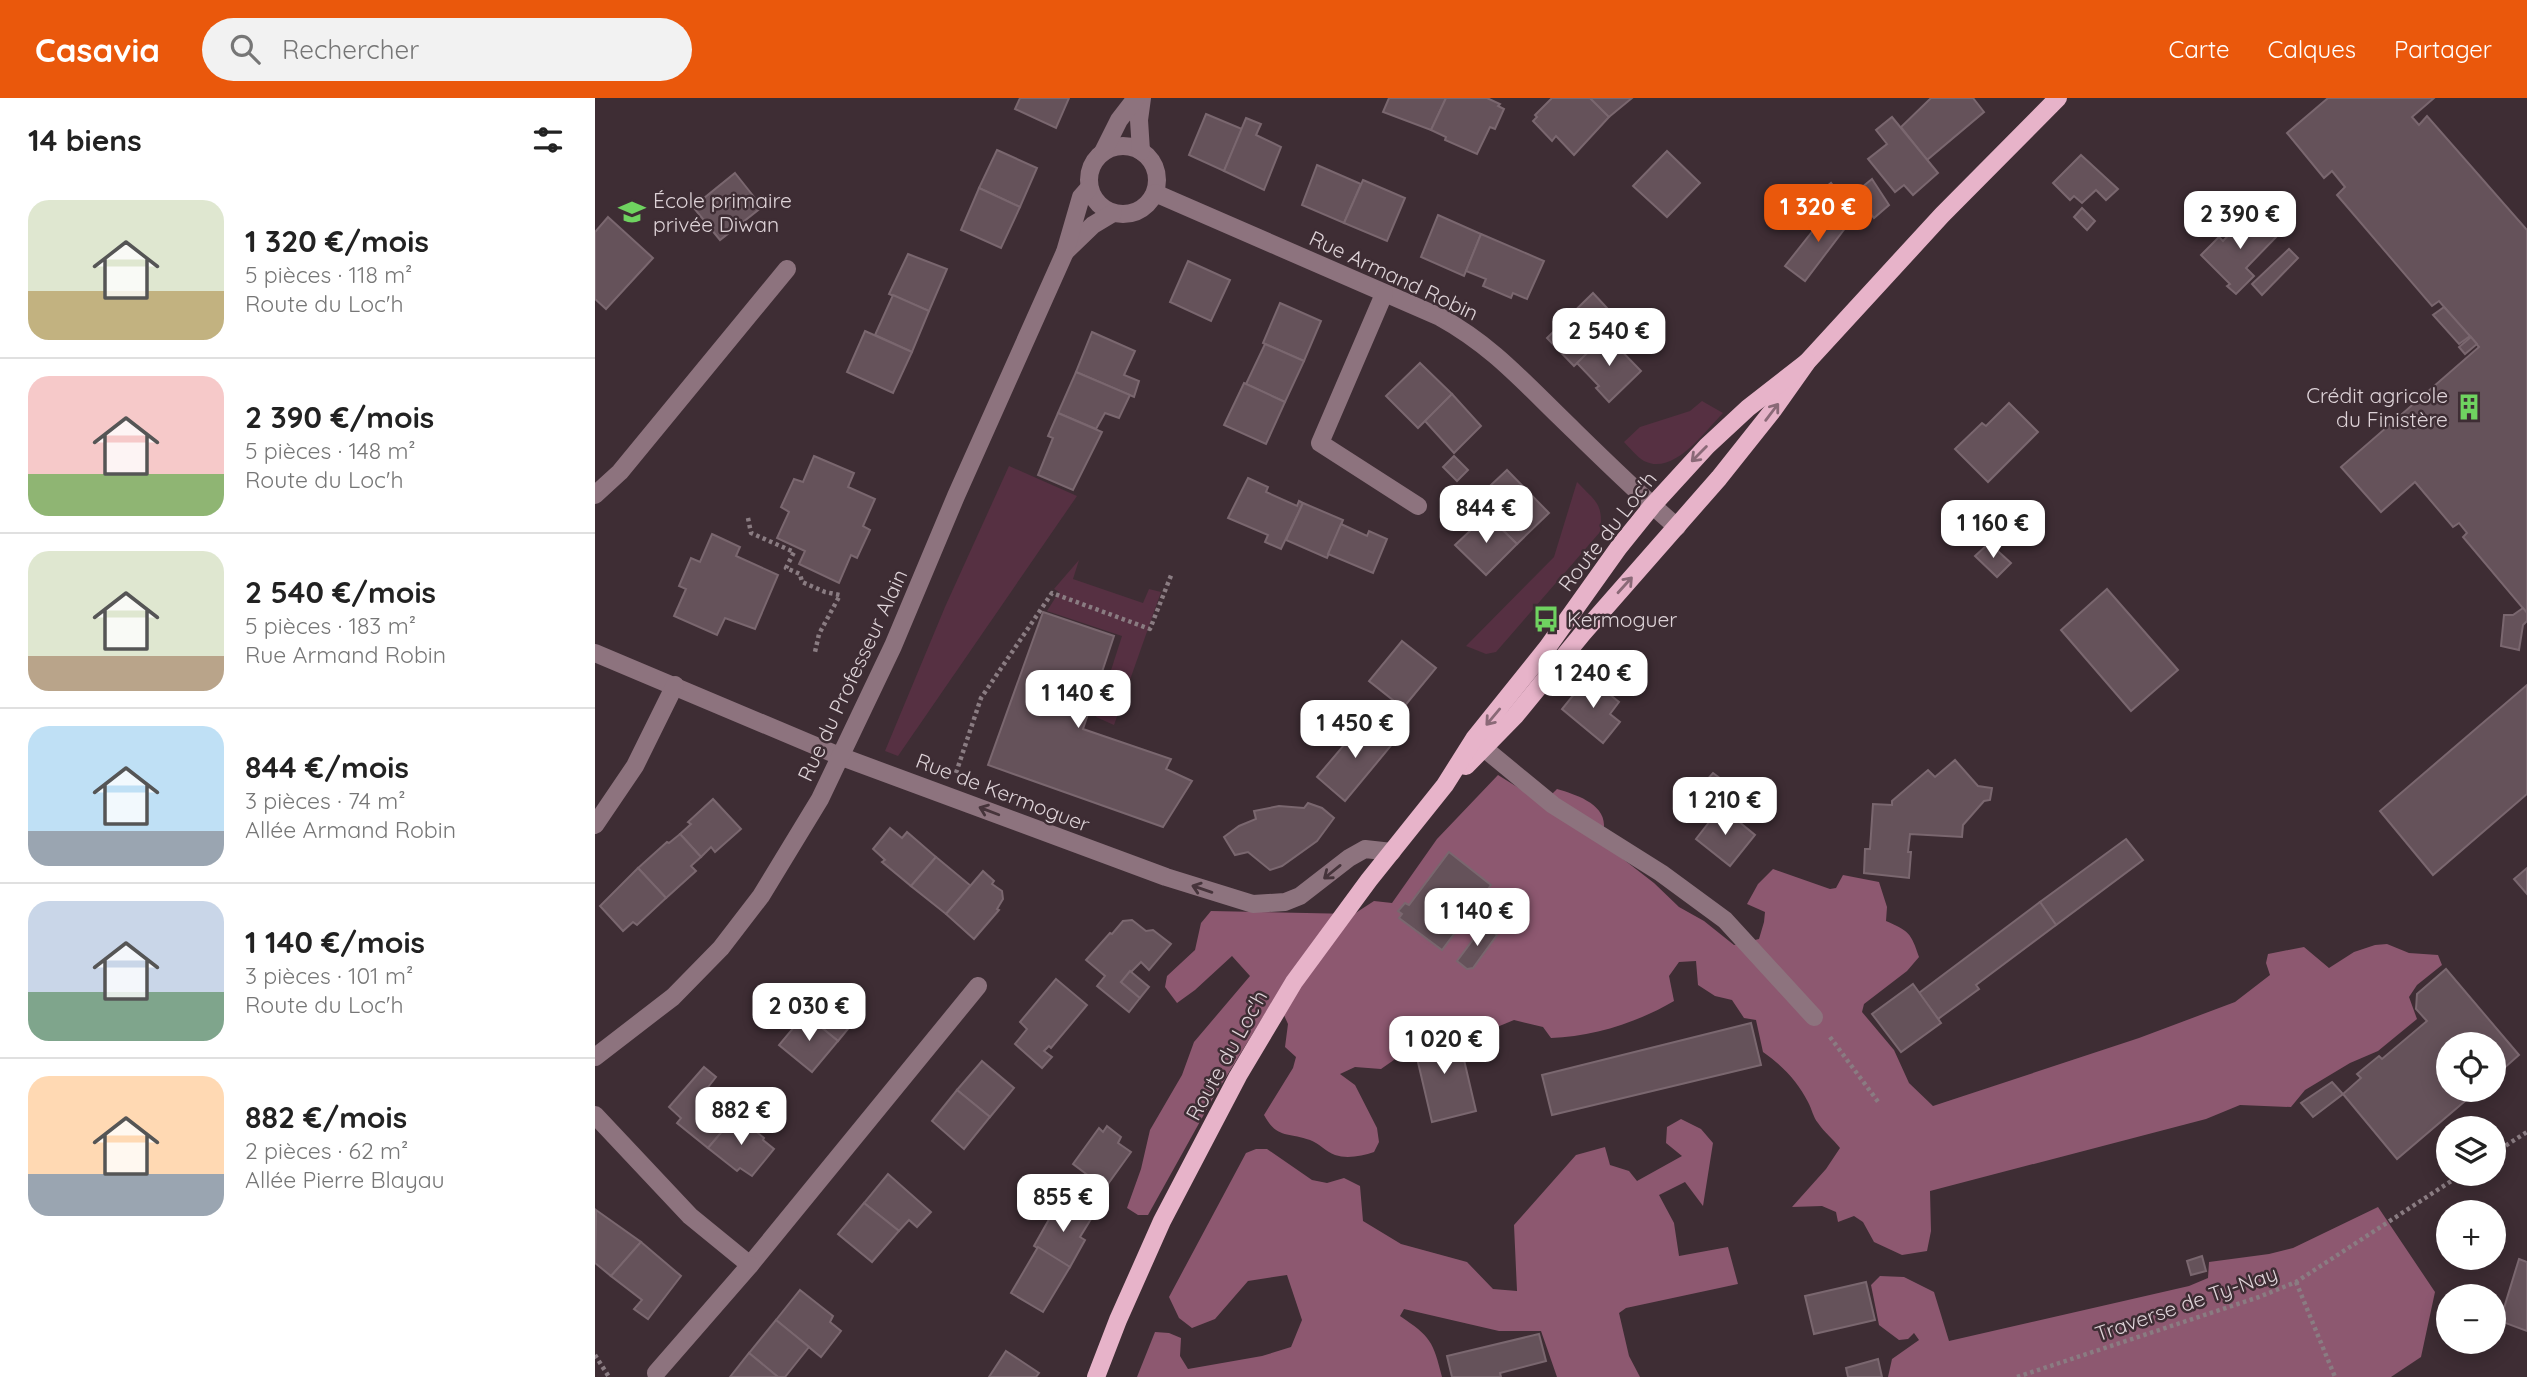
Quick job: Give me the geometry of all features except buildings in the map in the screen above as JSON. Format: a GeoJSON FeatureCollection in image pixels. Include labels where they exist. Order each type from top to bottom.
{"type":"FeatureCollection","features":[{"type":"Feature","properties":{"kind":"main road","name":"Route du Loc'h"},"geometry":{"type":"LineString","coordinates":[[1479,744],[1515,716],[1583,633],[1677,527],[1773,410],[1807,362],[1942,215],[2058,98]]}},
{"type":"Feature","properties":{"kind":"main road","name":"Route du Loc'h"},"geometry":{"type":"LineString","coordinates":[[1097,1377],[1118,1320],[1162,1221],[1238,1076],[1294,982],[1392,852],[1479,744],[1619,547],[1652,506],[1707,446],[1769,390],[1807,362]]}},
{"type":"Feature","properties":{"kind":"street"},"geometry":{"type":"LineString","coordinates":[[1103,152],[1121,146],[1141,151],[1154,165],[1157,174],[1155,193],[1142,208],[1133,213],[1113,213],[1098,204],[1089,188],[1091,167],[1103,152],[1119,120],[1136,98]]}},
{"type":"Feature","properties":{"kind":"street"},"geometry":{"type":"LineString","coordinates":[[1141,151],[1139,132],[1142,98]]}},
{"type":"Feature","properties":{"kind":"street","name":"Rue du Professeur Alain"},"geometry":{"type":"LineString","coordinates":[[595,1057],[673,997],[721,948],[782,864],[842,757],[893,646],[956,496],[1065,252],[1081,197],[1089,188]]}},
{"type":"Feature","properties":{"kind":"street","name":"Rue Armand Robin"},"geometry":{"type":"LineString","coordinates":[[1155,193],[1440,317],[1477,339],[1493,351],[1652,506],[1677,527]]}},
{"type":"Feature","properties":{"kind":"street","name":"Rue du Professeur Alain"},"geometry":{"type":"LineString","coordinates":[[1065,252],[1093,225],[1113,213]]}},
{"type":"Feature","properties":{"kind":"street"},"geometry":{"type":"LineString","coordinates":[[595,495],[620,472],[787,269]]}},
{"type":"Feature","properties":{"kind":"street"},"geometry":{"type":"LineString","coordinates":[[1384,294],[1320,443],[1418,506]]}},
{"type":"Feature","properties":{"kind":"street","name":"Rue de Kermoguer"},"geometry":{"type":"LineString","coordinates":[[595,653],[842,757],[1166,877],[1253,904],[1268,905],[1300,896],[1365,849],[1392,852]]}},
{"type":"Feature","properties":{"kind":"street"},"geometry":{"type":"LineString","coordinates":[[595,825],[635,766],[675,685]]}},
{"type":"Feature","properties":{"kind":"street"},"geometry":{"type":"LineString","coordinates":[[1479,744],[1553,805],[1661,873],[1725,920],[1814,1017]]}},
{"type":"Feature","properties":{"kind":"street"},"geometry":{"type":"LineString","coordinates":[[656,1373],[750,1265],[978,986]]}},
{"type":"Feature","properties":{"kind":"street"},"geometry":{"type":"LineString","coordinates":[[595,1115],[689,1216],[750,1265]]}},
{"type":"Feature","properties":{"kind":"path"},"geometry":{"type":"LineString","coordinates":[[748,518],[751,533],[794,552],[786,568],[800,574],[802,582],[840,595],[819,634],[815,652]]}},
{"type":"Feature","properties":{"kind":"path"},"geometry":{"type":"LineString","coordinates":[[943,793],[981,698],[1052,593],[1150,629],[1172,573]]}},
{"type":"Feature","properties":{"kind":"path"},"geometry":{"type":"LineString","coordinates":[[1814,1017],[1879,1102]]}},
{"type":"Feature","properties":{"kind":"path"},"geometry":{"type":"LineString","coordinates":[[2506,1145],[2527,1132]]}},
{"type":"Feature","properties":{"kind":"path","name":"Traverse de Ty-Nay"},"geometry":{"type":"LineString","coordinates":[[2017,1377],[2259,1297],[2296,1282],[2444,1186]]}},
{"type":"Feature","properties":{"kind":"path"},"geometry":{"type":"LineString","coordinates":[[2296,1282],[2335,1377]]}},
{"type":"Feature","properties":{"kind":"path"},"geometry":{"type":"LineString","coordinates":[[595,1354],[609,1377]]}},
{"type":"Feature","properties":{"kind":"shaded area"},"geometry":{"type":"Polygon","coordinates":[[[1702,401],[1723,413],[1688,450],[1677,457],[1655,464],[1644,461],[1624,442],[1640,427],[1690,411],[1702,401]]]}},
{"type":"Feature","properties":{"kind":"shaded area"},"geometry":{"type":"Polygon","coordinates":[[[1009,466],[1077,496],[898,756],[885,751],[945,607],[1009,466]]]}},
{"type":"Feature","properties":{"kind":"shaded area"},"geometry":{"type":"Polygon","coordinates":[[[1577,482],[1597,503],[1601,515],[1600,532],[1496,652],[1486,654],[1466,646],[1554,557],[1577,482]]]}},
{"type":"Feature","properties":{"kind":"shaded area"},"geometry":{"type":"Polygon","coordinates":[[[1079,560],[1073,579],[1143,603],[1149,589],[1161,592],[1114,725],[1096,717],[1122,636],[1047,611],[1059,592],[1054,589],[1079,560]]]}},
{"type":"Feature","properties":{"kind":"shaded area"},"geometry":{"type":"Polygon","coordinates":[[[1498,775],[1543,803],[1557,789],[1594,805],[1603,817],[1601,842],[1654,883],[1679,907],[1704,921],[1734,945],[1759,939],[1765,912],[1747,904],[1758,884],[1773,869],[1830,889],[1836,888],[1843,875],[1879,882],[1887,907],[1886,921],[1908,934],[1919,957],[1907,971],[1864,1004],[1862,1012],[1894,1050],[1909,1083],[1933,1106],[2139,1038],[2235,1002],[2270,975],[2266,963],[2268,954],[2304,947],[2329,968],[2354,952],[2387,944],[2409,953],[2438,955],[2442,965],[2417,985],[2409,997],[2417,1019],[2378,1051],[2350,1063],[2305,1090],[2291,1107],[2240,1105],[2206,1119],[1930,1191],[1931,1231],[1927,1251],[1902,1255],[1874,1242],[1863,1222],[1854,1216],[1838,1222],[1836,1212],[1822,1206],[1792,1207],[1826,1169],[1840,1148],[1816,1121],[1794,1081],[1763,1052],[1756,1020],[1744,1018],[1732,1000],[1715,996],[1698,985],[1696,961],[1679,962],[1669,976],[1674,1001],[1615,1027],[1583,1035],[1551,1038],[1543,1027],[1514,1020],[1485,1032],[1460,1029],[1410,1040],[1401,1055],[1381,1069],[1355,1067],[1340,1074],[1355,1085],[1377,1128],[1379,1142],[1374,1152],[1354,1156],[1335,1155],[1310,1140],[1284,1134],[1274,1128],[1264,1115],[1293,1068],[1296,1057],[1285,1047],[1288,1024],[1283,1013],[1266,1012],[1212,1100],[1148,1215],[1138,1215],[1127,1208],[1141,1169],[1150,1130],[1182,1075],[1194,1042],[1250,976],[1232,956],[1177,1003],[1165,987],[1167,976],[1195,950],[1201,923],[1211,911],[1354,914],[1374,901],[1392,903],[1437,839],[1498,775]]]}},
{"type":"Feature","properties":{"kind":"shaded area"},"geometry":{"type":"Polygon","coordinates":[[[1681,1119],[1701,1129],[1713,1143],[1703,1206],[1685,1182],[1659,1195],[1674,1223],[1679,1256],[1728,1247],[1738,1284],[1626,1308],[1619,1313],[1629,1356],[1640,1377],[1557,1377],[1541,1331],[1499,1331],[1404,1309],[1400,1316],[1425,1335],[1433,1347],[1442,1377],[1137,1377],[1155,1332],[1169,1333],[1181,1338],[1180,1356],[1188,1369],[1262,1356],[1291,1347],[1302,1320],[1287,1275],[1248,1281],[1215,1319],[1192,1328],[1179,1318],[1169,1297],[1246,1153],[1267,1149],[1312,1180],[1327,1183],[1344,1178],[1360,1186],[1363,1221],[1401,1244],[1467,1262],[1493,1289],[1517,1291],[1514,1225],[1576,1155],[1605,1147],[1610,1165],[1629,1171],[1637,1181],[1682,1156],[1666,1143],[1667,1127],[1681,1119]]]}},
{"type":"Feature","properties":{"kind":"shaded area"},"geometry":{"type":"Polygon","coordinates":[[[2378,1207],[2435,1292],[2421,1357],[2391,1377],[1888,1377],[1892,1359],[1919,1340],[1914,1333],[1908,1339],[1899,1340],[1879,1325],[1871,1285],[1880,1276],[1904,1277],[1934,1292],[1949,1341],[2189,1286],[2208,1278],[2209,1262],[2293,1248],[2378,1207]]]}},
{"type":"Feature","properties":{"kind":"place","name":"École primaire privée Diwan"},"geometry":{"type":"Point","coordinates":[632,212]}},
{"type":"Feature","properties":{"kind":"place","name":"Crédit agricole du Finistère"},"geometry":{"type":"Point","coordinates":[2469,407]}},
{"type":"Feature","properties":{"kind":"place","name":"Kermoguer"},"geometry":{"type":"Point","coordinates":[1546,619]}}]}
